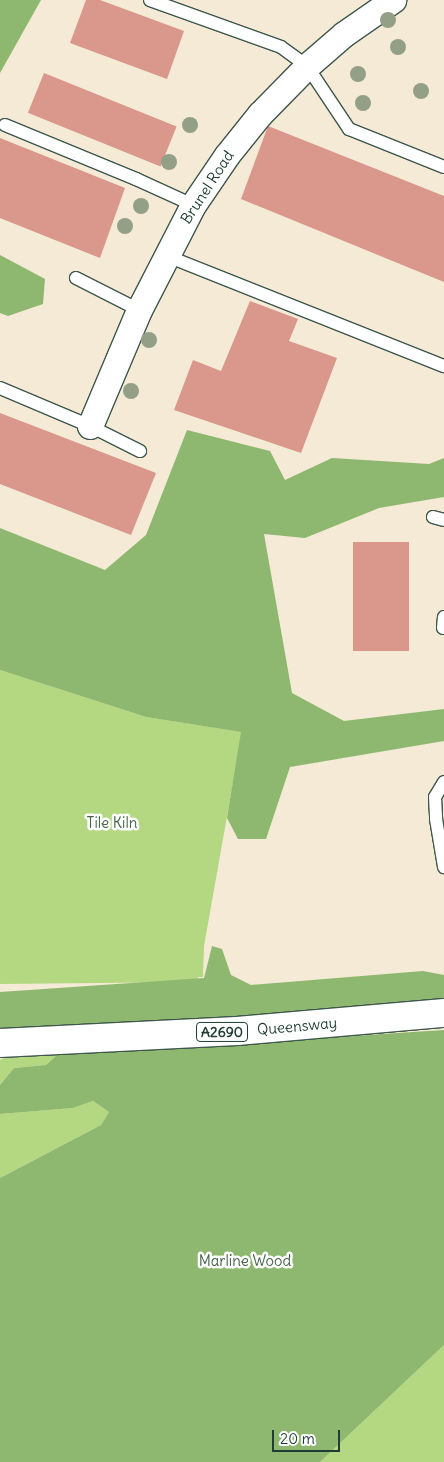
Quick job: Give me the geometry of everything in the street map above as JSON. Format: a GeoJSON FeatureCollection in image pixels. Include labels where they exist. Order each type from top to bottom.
{"type":"FeatureCollection","features":[{"type":"Feature","properties":{"kind":"main road","name":"Queensway"},"geometry":{"type":"LineString","coordinates":[[0,1043],[237,1031],[444,1013]]}},
{"type":"Feature","properties":{"kind":"street","name":"Brunel Road"},"geometry":{"type":"LineString","coordinates":[[90,426],[139,310],[193,205],[226,155],[260,114],[307,66],[344,34],[393,0]]}},
{"type":"Feature","properties":{"kind":"lane"},"geometry":{"type":"LineString","coordinates":[[150,0],[281,47],[307,66],[349,129],[444,166]]}},
{"type":"Feature","properties":{"kind":"lane"},"geometry":{"type":"LineString","coordinates":[[5,125],[136,179],[193,205]]}},
{"type":"Feature","properties":{"kind":"lane"},"geometry":{"type":"LineString","coordinates":[[167,256],[444,366]]}},
{"type":"Feature","properties":{"kind":"lane"},"geometry":{"type":"LineString","coordinates":[[76,278],[139,310]]}},
{"type":"Feature","properties":{"kind":"lane"},"geometry":{"type":"LineString","coordinates":[[0,388],[90,426],[140,452]]}},
{"type":"Feature","properties":{"kind":"lane"},"geometry":{"type":"LineString","coordinates":[[444,782],[435,797],[436,819],[444,867]]}},
{"type":"Feature","properties":{"kind":"green space"},"geometry":{"type":"Polygon","coordinates":[[[0,0],[41,0],[0,73],[0,0]]]}},
{"type":"Feature","properties":{"kind":"green space"},"geometry":{"type":"Polygon","coordinates":[[[0,255],[45,279],[43,304],[8,316],[0,313],[0,255]]]}},
{"type":"Feature","properties":{"kind":"green space"},"geometry":{"type":"Polygon","coordinates":[[[187,430],[270,451],[285,480],[332,458],[429,464],[444,458],[444,497],[379,508],[305,538],[264,534],[292,693],[344,721],[444,709],[444,741],[290,767],[266,839],[238,839],[227,818],[241,732],[146,717],[0,670],[0,528],[105,570],[146,535],[187,430]]]}},
{"type":"Feature","properties":{"kind":"green space","name":"Tile Kiln"},"geometry":{"type":"Polygon","coordinates":[[[0,670],[146,717],[242,732],[204,946],[203,977],[198,977],[197,982],[0,984],[0,670]]]}},
{"type":"Feature","properties":{"kind":"green space"},"geometry":{"type":"Polygon","coordinates":[[[212,946],[222,949],[231,975],[251,985],[423,971],[444,975],[444,997],[439,1000],[182,1023],[0,1028],[0,992],[204,978],[212,946]]]}},
{"type":"Feature","properties":{"kind":"green space","name":"Marline Wood"},"geometry":{"type":"Polygon","coordinates":[[[444,1030],[444,1345],[320,1462],[0,1462],[0,1178],[101,1125],[109,1112],[93,1101],[73,1108],[0,1114],[0,1085],[14,1068],[46,1065],[57,1055],[444,1030]]]}},
{"type":"Feature","properties":{"kind":"green space"},"geometry":{"type":"Polygon","coordinates":[[[57,1055],[46,1065],[14,1068],[0,1085],[0,1060],[4,1058],[57,1055]]]}},
{"type":"Feature","properties":{"kind":"green space"},"geometry":{"type":"Polygon","coordinates":[[[93,1101],[109,1112],[101,1125],[0,1178],[0,1114],[73,1108],[93,1101]]]}},
{"type":"Feature","properties":{"kind":"green space"},"geometry":{"type":"Polygon","coordinates":[[[444,1345],[444,1462],[320,1462],[444,1345]]]}},
{"type":"Feature","properties":{"kind":"building"},"geometry":{"type":"Polygon","coordinates":[[[86,0],[100,0],[184,31],[167,79],[70,43],[86,0]]]}},
{"type":"Feature","properties":{"kind":"building"},"geometry":{"type":"Polygon","coordinates":[[[44,73],[177,127],[160,166],[28,113],[44,73]]]}},
{"type":"Feature","properties":{"kind":"building"},"geometry":{"type":"Polygon","coordinates":[[[268,126],[444,196],[444,282],[241,199],[268,126]]]}},
{"type":"Feature","properties":{"kind":"building"},"geometry":{"type":"Polygon","coordinates":[[[0,138],[125,188],[100,258],[0,218],[0,138]]]}},
{"type":"Feature","properties":{"kind":"building"},"geometry":{"type":"Polygon","coordinates":[[[250,301],[298,319],[289,341],[337,358],[301,453],[174,410],[193,360],[221,371],[250,301]]]}},
{"type":"Feature","properties":{"kind":"building"},"geometry":{"type":"Polygon","coordinates":[[[0,413],[156,473],[131,535],[0,484],[0,413]]]}},
{"type":"Feature","properties":{"kind":"building"},"geometry":{"type":"Polygon","coordinates":[[[353,542],[409,542],[409,651],[353,651],[353,542]]]}}]}
